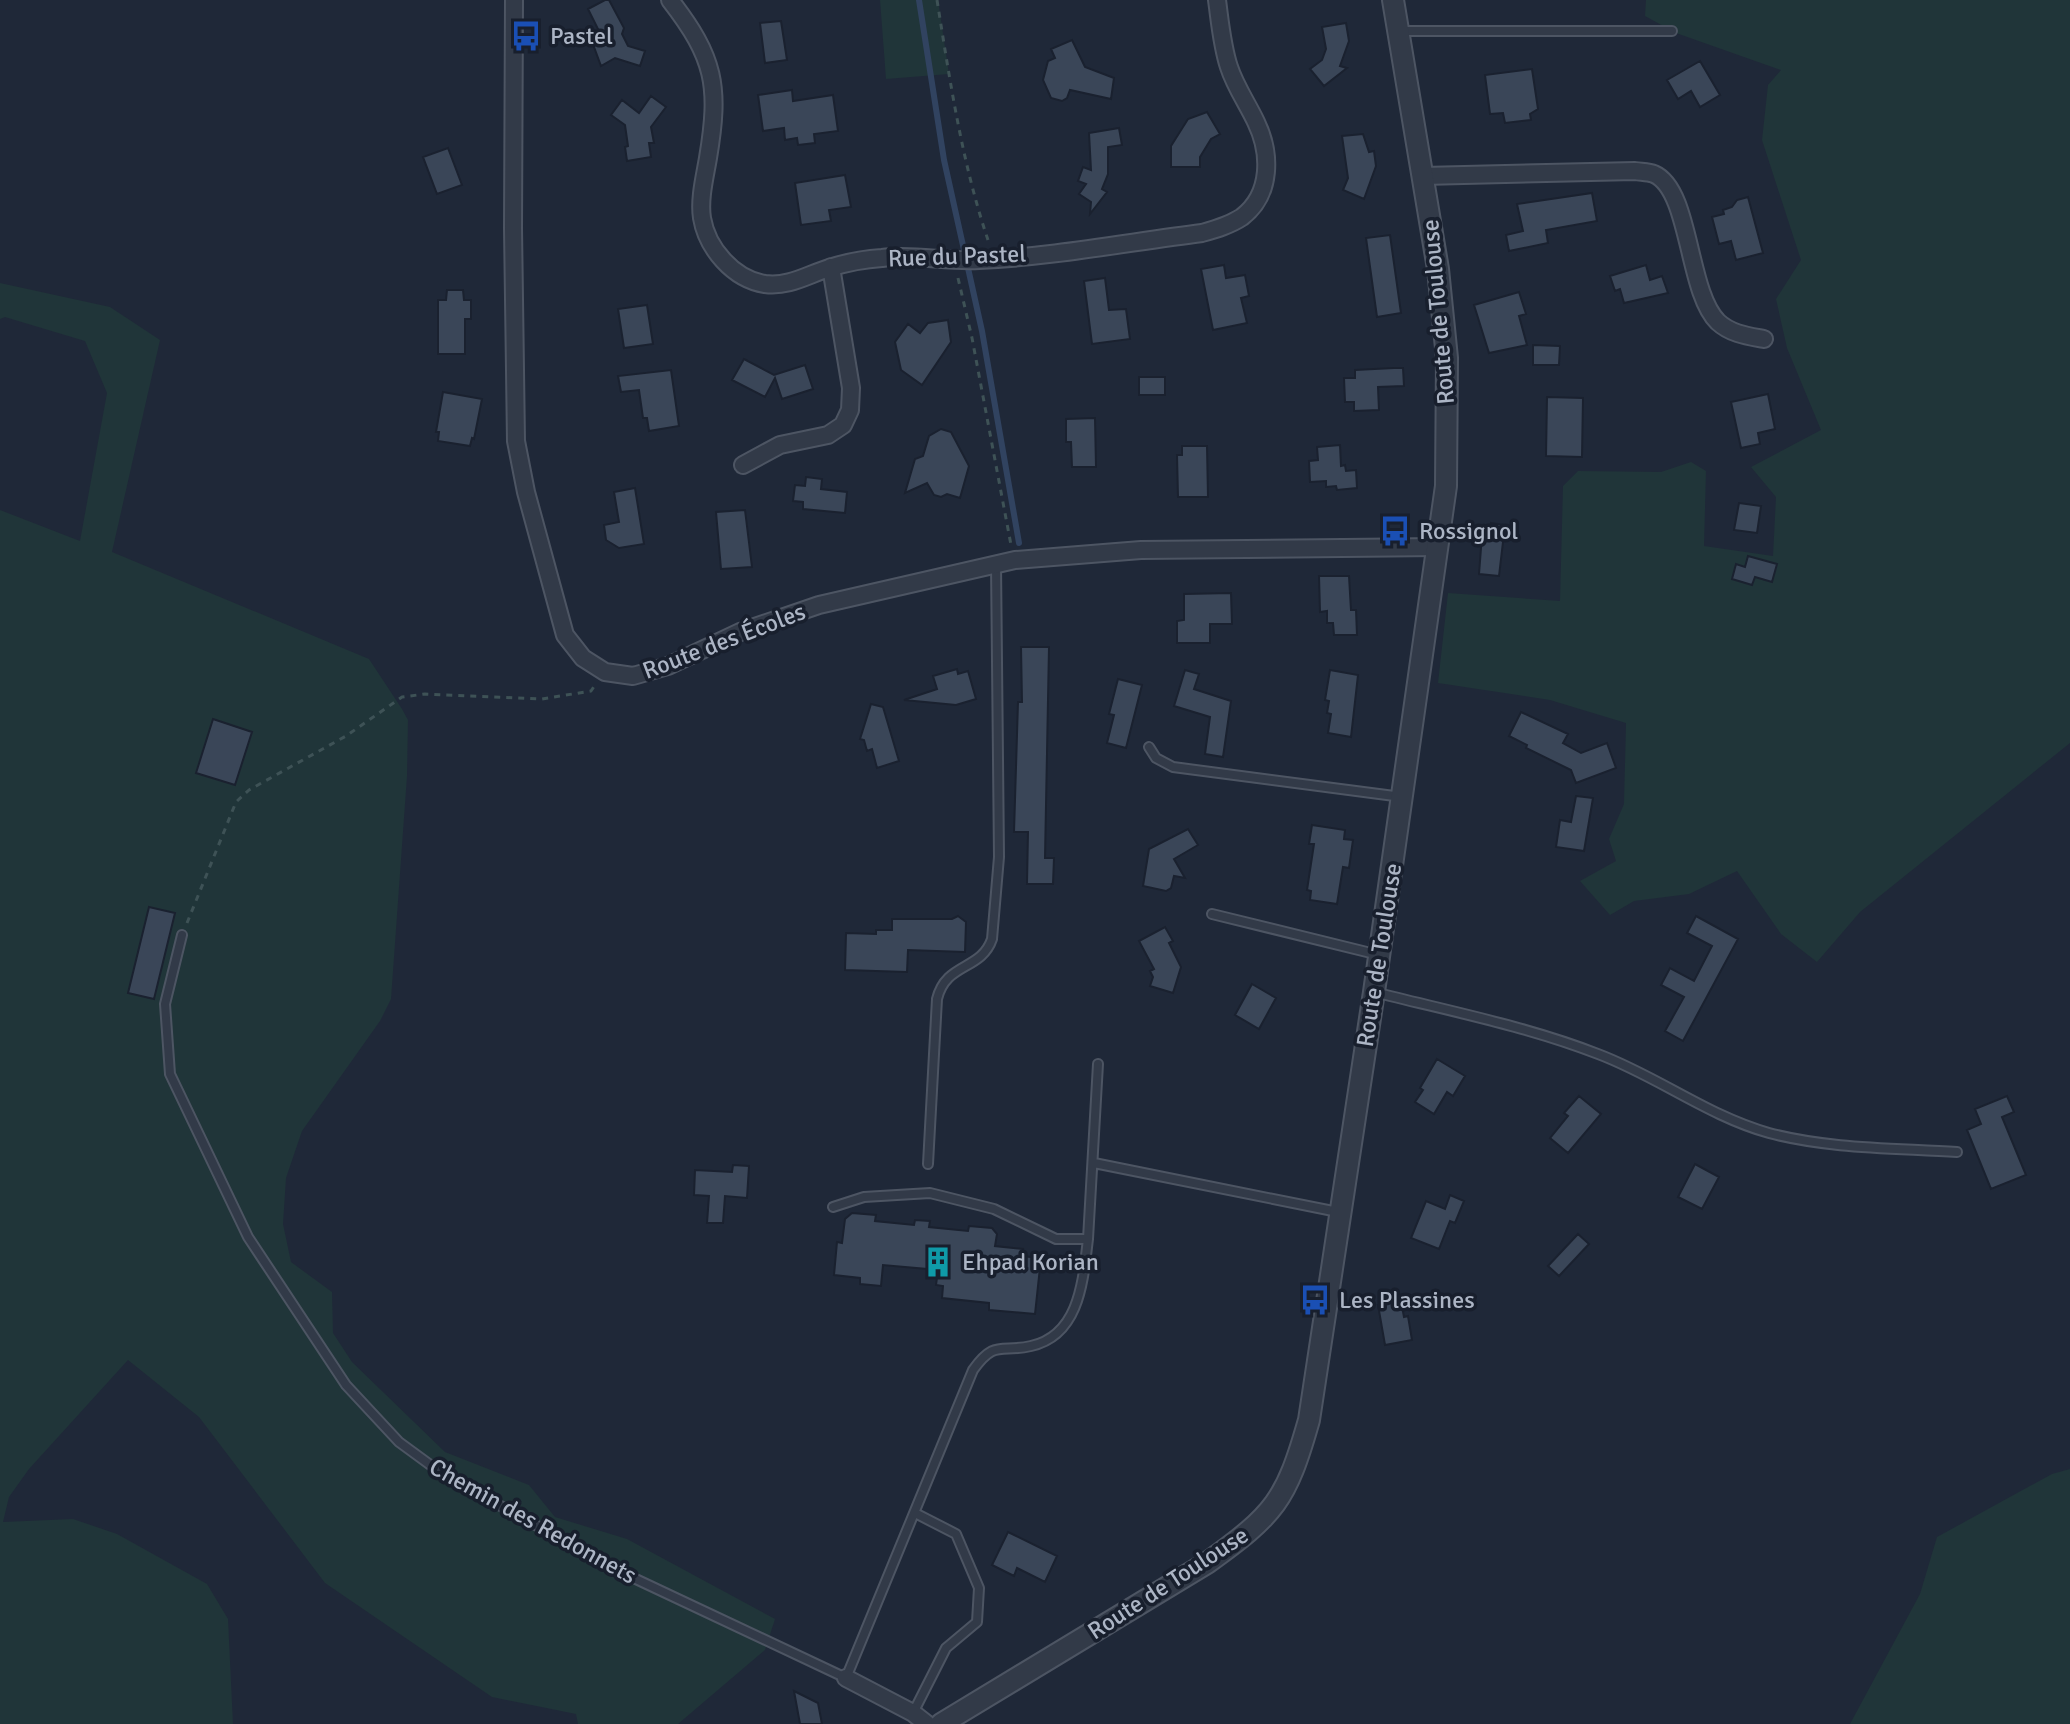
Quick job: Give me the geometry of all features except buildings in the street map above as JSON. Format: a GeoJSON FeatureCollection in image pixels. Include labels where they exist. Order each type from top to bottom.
{"type":"FeatureCollection","features":[{"type":"Feature","properties":{"kind":"street"},"geometry":{"type":"LineString","coordinates":[[514,0],[516,441],[526,492],[565,635],[583,658],[605,672]]}},
{"type":"Feature","properties":{"kind":"street","name":"Rue du Pastel"},"geometry":{"type":"LineString","coordinates":[[670,0],[695,34],[707,58],[715,87],[715,118],[701,215],[708,241],[724,261],[740,274],[762,284],[786,284],[831,267],[883,257],[986,260],[1202,233],[1244,216],[1259,198],[1266,177],[1268,153],[1257,123],[1228,66],[1217,0]]}},
{"type":"Feature","properties":{"kind":"street","name":"Route de Toulouse"},"geometry":{"type":"LineString","coordinates":[[941,1724],[1207,1563],[1244,1536],[1268,1515],[1283,1495],[1297,1464],[1309,1420],[1380,956],[1439,547],[1446,473],[1447,358],[1438,269],[1393,0]]}},
{"type":"Feature","properties":{"kind":"street"},"geometry":{"type":"LineString","coordinates":[[1423,176],[1635,171],[1654,174],[1667,184],[1676,201],[1702,290],[1716,320],[1733,333],[1764,339]]}},
{"type":"Feature","properties":{"kind":"street"},"geometry":{"type":"LineString","coordinates":[[743,465],[780,445],[828,435],[843,425],[850,410],[851,388],[831,267]]}},
{"type":"Feature","properties":{"kind":"street","name":"Route des Écoles"},"geometry":{"type":"LineString","coordinates":[[605,672],[633,676],[668,666],[740,632],[807,609],[1015,560],[1141,550],[1439,547]]}},
{"type":"Feature","properties":{"kind":"street","name":"Chemin des Redonnets"},"geometry":{"type":"LineString","coordinates":[[846,1678],[913,1713],[927,1724]]}},
{"type":"Feature","properties":{"kind":"lane"},"geometry":{"type":"LineString","coordinates":[[1399,31],[1672,31]]}},
{"type":"Feature","properties":{"kind":"lane"},"geometry":{"type":"LineString","coordinates":[[928,1164],[940,985],[950,974],[988,951],[992,939],[999,857],[996,563]]}},
{"type":"Feature","properties":{"kind":"lane"},"geometry":{"type":"LineString","coordinates":[[1149,747],[1156,758],[1173,767],[1403,797]]}},
{"type":"Feature","properties":{"kind":"lane"},"geometry":{"type":"LineString","coordinates":[[1212,914],[1380,956]]}},
{"type":"Feature","properties":{"kind":"lane","name":"Chemin des Redonnets"},"geometry":{"type":"LineString","coordinates":[[182,935],[165,1004],[170,1074],[248,1237],[346,1385],[399,1442],[444,1475],[623,1573],[846,1678]]}},
{"type":"Feature","properties":{"kind":"lane"},"geometry":{"type":"LineString","coordinates":[[1374,992],[1538,1034],[1597,1053],[1663,1083],[1740,1124],[1772,1134],[1812,1142],[1957,1152]]}},
{"type":"Feature","properties":{"kind":"lane"},"geometry":{"type":"LineString","coordinates":[[846,1678],[973,1370],[983,1356],[1000,1347],[1030,1346],[1045,1341],[1062,1328],[1073,1314],[1083,1284],[1088,1239],[1098,1064]]}},
{"type":"Feature","properties":{"kind":"lane"},"geometry":{"type":"LineString","coordinates":[[1094,1163],[1339,1212]]}},
{"type":"Feature","properties":{"kind":"lane"},"geometry":{"type":"LineString","coordinates":[[833,1207],[864,1197],[930,1193],[994,1209],[1056,1239],[1088,1239]]}},
{"type":"Feature","properties":{"kind":"lane"},"geometry":{"type":"LineString","coordinates":[[913,1713],[946,1648],[977,1622],[979,1588],[956,1534],[915,1513]]}},
{"type":"Feature","properties":{"kind":"path"},"geometry":{"type":"LineString","coordinates":[[937,0],[986,260]]}},
{"type":"Feature","properties":{"kind":"path"},"geometry":{"type":"LineString","coordinates":[[953,260],[972,338],[1015,560]]}},
{"type":"Feature","properties":{"kind":"path"},"geometry":{"type":"LineString","coordinates":[[182,935],[236,802],[249,790],[346,736],[402,697],[425,694],[542,699],[591,691],[605,672]]}},
{"type":"Feature","properties":{"kind":"green space"},"geometry":{"type":"Polygon","coordinates":[[[880,0],[938,0],[949,74],[886,79],[880,0]]]}},
{"type":"Feature","properties":{"kind":"green space"},"geometry":{"type":"Polygon","coordinates":[[[1646,0],[2070,0],[2070,743],[1860,912],[1817,962],[1781,934],[1737,871],[1689,894],[1634,901],[1610,915],[1580,881],[1616,861],[1609,839],[1624,804],[1626,723],[1550,700],[1438,683],[1448,593],[1560,601],[1563,486],[1578,471],[1661,472],[1691,462],[1706,471],[1704,546],[1773,556],[1776,497],[1751,467],[1821,430],[1787,348],[1776,299],[1801,260],[1762,140],[1768,85],[1781,70],[1676,33],[1645,16],[1646,0]]]}},
{"type":"Feature","properties":{"kind":"green space"},"geometry":{"type":"Polygon","coordinates":[[[0,283],[110,307],[160,340],[112,552],[369,659],[408,720],[407,776],[391,999],[380,1021],[302,1131],[286,1178],[283,1224],[291,1262],[332,1292],[333,1333],[352,1362],[445,1452],[529,1485],[555,1517],[627,1539],[775,1619],[765,1650],[678,1724],[578,1724],[576,1714],[492,1697],[325,1583],[199,1417],[128,1360],[29,1469],[9,1497],[3,1522],[73,1519],[117,1534],[207,1584],[228,1619],[233,1724],[0,1724],[0,510],[80,541],[107,393],[85,341],[5,317],[0,319],[0,283]]]}},
{"type":"Feature","properties":{"kind":"green space"},"geometry":{"type":"Polygon","coordinates":[[[2070,1469],[2070,1724],[1850,1724],[1920,1594],[1937,1537],[2052,1474],[2070,1469]]]}},
{"type":"Feature","properties":{"kind":"waterway"},"geometry":{"type":"LineString","coordinates":[[919,0],[944,160],[982,331],[1019,543]]}},
{"type":"Feature","properties":{"kind":"place","name":"Pastel"},"geometry":{"type":"Point","coordinates":[526,36]}},
{"type":"Feature","properties":{"kind":"place","name":"Rossignol"},"geometry":{"type":"Point","coordinates":[1395,531]}},
{"type":"Feature","properties":{"kind":"place","name":"Ehpad Korian"},"geometry":{"type":"Point","coordinates":[938,1262]}},
{"type":"Feature","properties":{"kind":"place","name":"Les Plassines"},"geometry":{"type":"Point","coordinates":[1315,1300]}}]}
